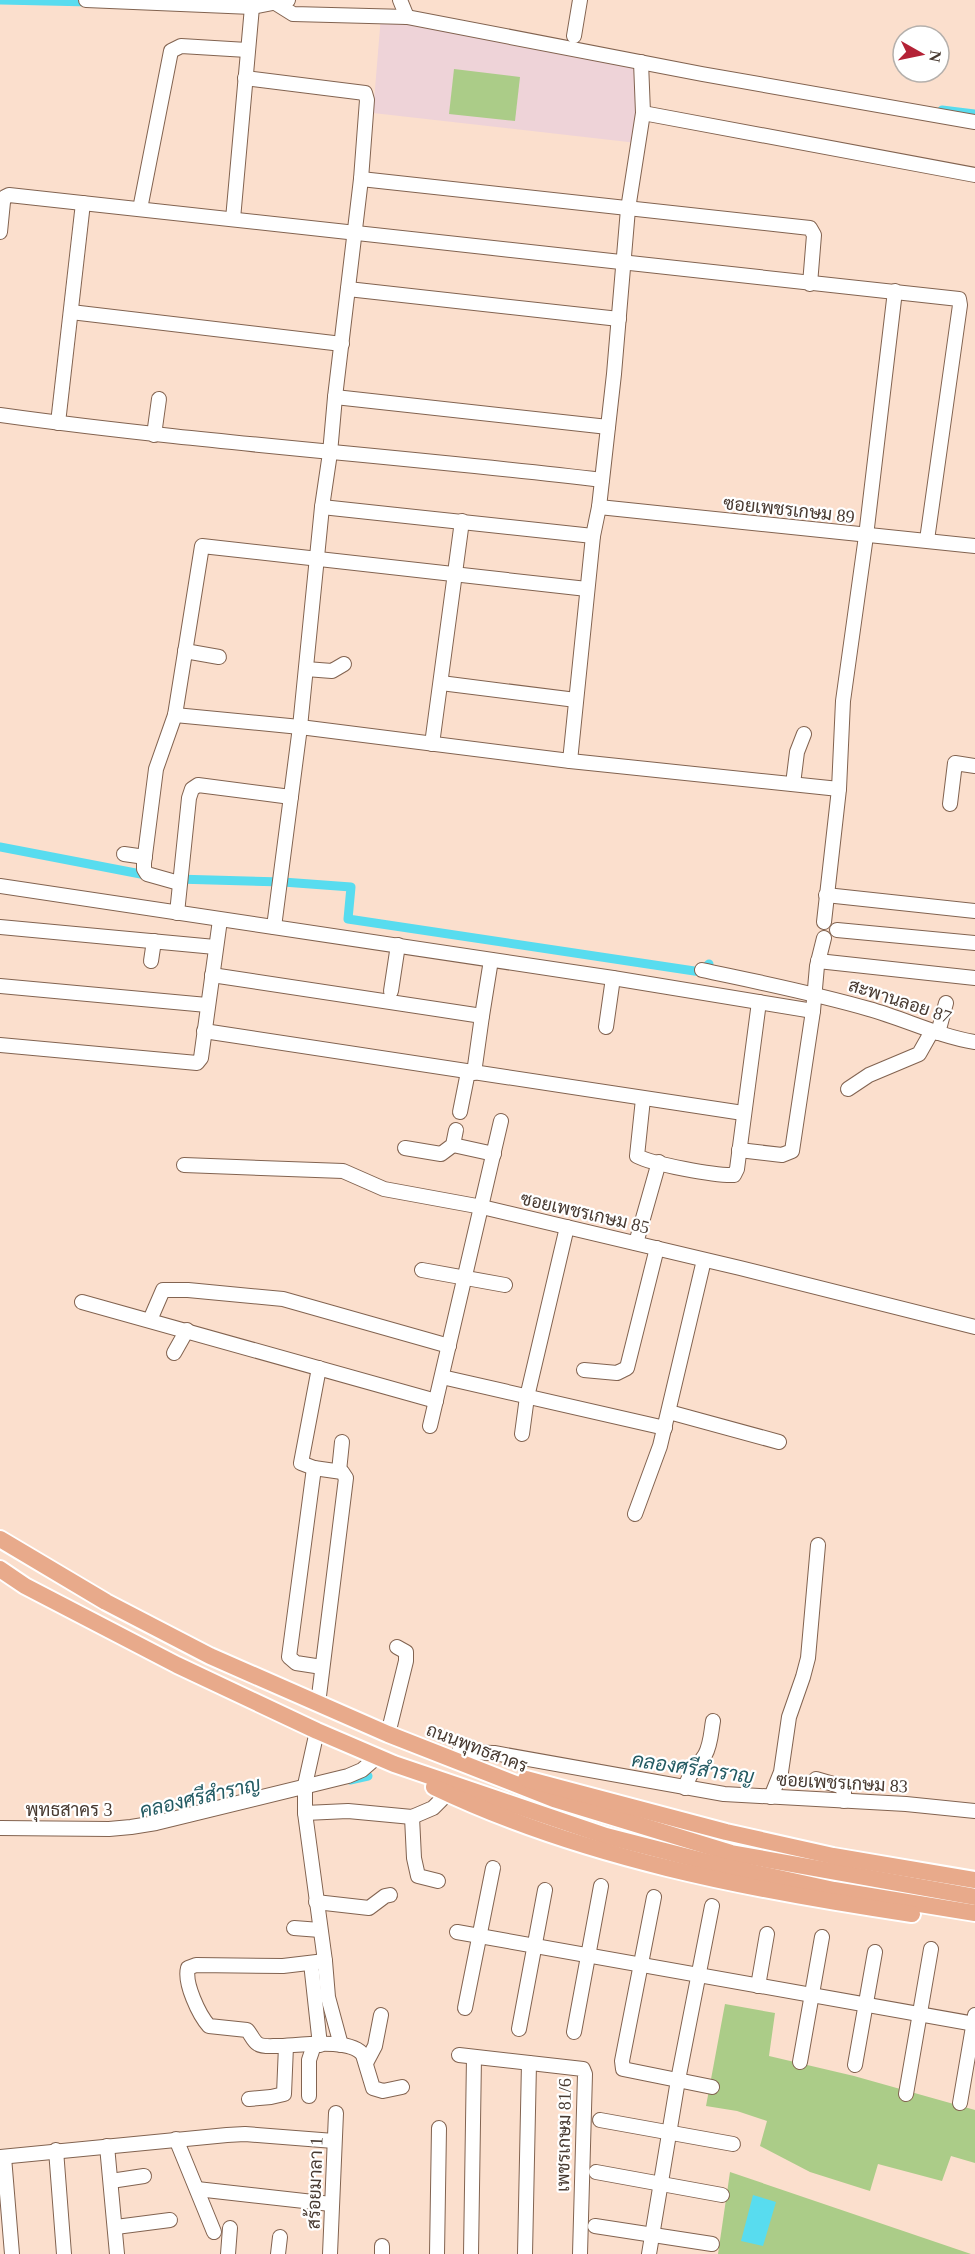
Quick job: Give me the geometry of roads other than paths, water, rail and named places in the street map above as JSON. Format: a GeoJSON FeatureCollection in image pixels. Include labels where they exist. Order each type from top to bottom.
{"type":"FeatureCollection","features":[{"type":"Feature","properties":{"kind":"main road"},"geometry":{"type":"LineString","coordinates":[[0,1528],[41,1563]]}},
{"type":"Feature","properties":{"kind":"main road"},"geometry":{"type":"LineString","coordinates":[[0,1534],[41,1563]]}},
{"type":"Feature","properties":{"kind":"main road","name":"ถนนพุทธสาคร"},"geometry":{"type":"LineString","coordinates":[[0,1539],[106,1602],[199,1650],[388,1734],[460,1759],[554,1799],[729,1860],[834,1890],[975,1913]]}},
{"type":"Feature","properties":{"kind":"main road","name":"ถนนพุทธสาคร"},"geometry":{"type":"LineString","coordinates":[[0,1569],[25,1586],[177,1665],[317,1731],[394,1764],[606,1836],[729,1860],[975,1897]]}},
{"type":"Feature","properties":{"kind":"main road"},"geometry":{"type":"LineString","coordinates":[[0,1575],[25,1586]]}},
{"type":"Feature","properties":{"kind":"main road"},"geometry":{"type":"LineString","coordinates":[[0,1580],[25,1586]]}},
{"type":"Feature","properties":{"kind":"main road"},"geometry":{"type":"LineString","coordinates":[[460,1759],[726,1832],[801,1849],[975,1880]]}},
{"type":"Feature","properties":{"kind":"main road"},"geometry":{"type":"LineString","coordinates":[[394,1764],[447,1794],[557,1836],[647,1862],[722,1880],[829,1901],[975,1923]]}},
{"type":"Feature","properties":{"kind":"street"},"geometry":{"type":"LineString","coordinates":[[86,0],[252,7],[282,2],[293,14],[407,17],[641,63],[975,122]]}},
{"type":"Feature","properties":{"kind":"street"},"geometry":{"type":"LineString","coordinates":[[400,0],[407,17]]}},
{"type":"Feature","properties":{"kind":"street"},"geometry":{"type":"LineString","coordinates":[[574,36],[580,0]]}},
{"type":"Feature","properties":{"kind":"street"},"geometry":{"type":"LineString","coordinates":[[232,219],[252,7]]}},
{"type":"Feature","properties":{"kind":"street"},"geometry":{"type":"LineString","coordinates":[[140,209],[171,51],[181,46],[248,50]]}},
{"type":"Feature","properties":{"kind":"street"},"geometry":{"type":"LineString","coordinates":[[570,760],[593,536],[599,507],[608,427],[628,210],[643,113],[641,63]]}},
{"type":"Feature","properties":{"kind":"street"},"geometry":{"type":"LineString","coordinates":[[246,78],[365,93],[367,100],[361,179],[322,507],[300,727],[274,927]]}},
{"type":"Feature","properties":{"kind":"street"},"geometry":{"type":"LineString","coordinates":[[643,113],[975,175]]}},
{"type":"Feature","properties":{"kind":"street"},"geometry":{"type":"LineString","coordinates":[[361,179],[628,210],[810,228],[814,235],[810,284]]}},
{"type":"Feature","properties":{"kind":"street"},"geometry":{"type":"LineString","coordinates":[[0,232],[3,202],[9,195],[810,284],[959,298],[927,540]]}},
{"type":"Feature","properties":{"kind":"street"},"geometry":{"type":"LineString","coordinates":[[58,423],[83,203]]}},
{"type":"Feature","properties":{"kind":"street"},"geometry":{"type":"LineString","coordinates":[[348,289],[619,319]]}},
{"type":"Feature","properties":{"kind":"street"},"geometry":{"type":"LineString","coordinates":[[739,1150],[782,1155],[792,1151],[813,1011],[818,961],[824,938],[819,930],[824,922],[839,789],[843,701],[866,536],[895,291]]}},
{"type":"Feature","properties":{"kind":"street"},"geometry":{"type":"LineString","coordinates":[[71,312],[342,344]]}},
{"type":"Feature","properties":{"kind":"street"},"geometry":{"type":"LineString","coordinates":[[335,397],[608,427]]}},
{"type":"Feature","properties":{"kind":"street"},"geometry":{"type":"LineString","coordinates":[[154,435],[159,399]]}},
{"type":"Feature","properties":{"kind":"street"},"geometry":{"type":"LineString","coordinates":[[0,415],[154,435],[602,480]]}},
{"type":"Feature","properties":{"kind":"street"},"geometry":{"type":"LineString","coordinates":[[322,507],[593,536]]}},
{"type":"Feature","properties":{"kind":"street","name":"ซอยเพชรเกษม 89"},"geometry":{"type":"LineString","coordinates":[[599,507],[975,546]]}},
{"type":"Feature","properties":{"kind":"street"},"geometry":{"type":"LineString","coordinates":[[432,744],[462,521]]}},
{"type":"Feature","properties":{"kind":"street"},"geometry":{"type":"LineString","coordinates":[[179,883],[147,874],[144,869],[156,769],[175,715],[202,546],[587,589]]}},
{"type":"Feature","properties":{"kind":"street"},"geometry":{"type":"LineString","coordinates":[[185,651],[219,657]]}},
{"type":"Feature","properties":{"kind":"street"},"geometry":{"type":"LineString","coordinates":[[306,669],[332,672],[344,664]]}},
{"type":"Feature","properties":{"kind":"street"},"geometry":{"type":"LineString","coordinates":[[441,683],[576,700]]}},
{"type":"Feature","properties":{"kind":"street"},"geometry":{"type":"LineString","coordinates":[[175,715],[300,727],[570,760],[839,789]]}},
{"type":"Feature","properties":{"kind":"street"},"geometry":{"type":"LineString","coordinates":[[793,784],[797,752],[804,734]]}},
{"type":"Feature","properties":{"kind":"street"},"geometry":{"type":"LineString","coordinates":[[950,804],[955,763],[975,766]]}},
{"type":"Feature","properties":{"kind":"street"},"geometry":{"type":"LineString","coordinates":[[177,913],[189,798],[192,789],[198,785],[291,797]]}},
{"type":"Feature","properties":{"kind":"street"},"geometry":{"type":"LineString","coordinates":[[124,854],[145,857]]}},
{"type":"Feature","properties":{"kind":"street"},"geometry":{"type":"LineString","coordinates":[[0,886],[613,978],[813,1011]]}},
{"type":"Feature","properties":{"kind":"street"},"geometry":{"type":"LineString","coordinates":[[826,895],[975,911]]}},
{"type":"Feature","properties":{"kind":"street"},"geometry":{"type":"LineString","coordinates":[[0,1045],[194,1064],[200,1060],[220,920]]}},
{"type":"Feature","properties":{"kind":"street"},"geometry":{"type":"LineString","coordinates":[[824,922],[834,923],[837,930],[833,938],[824,938]]}},
{"type":"Feature","properties":{"kind":"street"},"geometry":{"type":"LineString","coordinates":[[0,927],[215,947]]}},
{"type":"Feature","properties":{"kind":"street"},"geometry":{"type":"LineString","coordinates":[[837,930],[975,943]]}},
{"type":"Feature","properties":{"kind":"street"},"geometry":{"type":"LineString","coordinates":[[151,961],[154,941]]}},
{"type":"Feature","properties":{"kind":"street"},"geometry":{"type":"LineString","coordinates":[[391,990],[398,945]]}},
{"type":"Feature","properties":{"kind":"street"},"geometry":{"type":"LineString","coordinates":[[460,1112],[483,1016],[491,960]]}},
{"type":"Feature","properties":{"kind":"street"},"geometry":{"type":"LineString","coordinates":[[818,961],[975,978]]}},
{"type":"Feature","properties":{"kind":"street","name":"สะพานลอย 87"},"geometry":{"type":"LineString","coordinates":[[702,970],[815,994],[894,1016],[935,1032],[975,1042]]}},
{"type":"Feature","properties":{"kind":"street"},"geometry":{"type":"LineString","coordinates":[[212,975],[483,1016]]}},
{"type":"Feature","properties":{"kind":"street"},"geometry":{"type":"LineString","coordinates":[[606,1027],[613,978]]}},
{"type":"Feature","properties":{"kind":"street"},"geometry":{"type":"LineString","coordinates":[[0,986],[207,1005]]}},
{"type":"Feature","properties":{"kind":"street"},"geometry":{"type":"LineString","coordinates":[[643,1099],[636,1154],[640,1158],[734,1175],[737,1169],[759,1002]]}},
{"type":"Feature","properties":{"kind":"street"},"geometry":{"type":"LineString","coordinates":[[848,1089],[869,1075],[919,1054],[935,1032],[946,1003]]}},
{"type":"Feature","properties":{"kind":"street"},"geometry":{"type":"LineString","coordinates":[[204,1031],[743,1113]]}},
{"type":"Feature","properties":{"kind":"street"},"geometry":{"type":"LineString","coordinates":[[430,1426],[483,1207],[501,1121]]}},
{"type":"Feature","properties":{"kind":"street"},"geometry":{"type":"LineString","coordinates":[[405,1148],[441,1154],[453,1145],[456,1130]]}},
{"type":"Feature","properties":{"kind":"street"},"geometry":{"type":"LineString","coordinates":[[453,1145],[494,1154]]}},
{"type":"Feature","properties":{"kind":"street"},"geometry":{"type":"LineString","coordinates":[[636,1243],[659,1162]]}},
{"type":"Feature","properties":{"kind":"street","name":"ซอยเพชรเกษม 85"},"geometry":{"type":"LineString","coordinates":[[184,1165],[343,1171],[384,1189],[483,1207],[975,1328]]}},
{"type":"Feature","properties":{"kind":"street"},"geometry":{"type":"LineString","coordinates":[[522,1434],[527,1397],[567,1227]]}},
{"type":"Feature","properties":{"kind":"street"},"geometry":{"type":"LineString","coordinates":[[584,1370],[617,1373],[627,1368],[657,1248]]}},
{"type":"Feature","properties":{"kind":"street"},"geometry":{"type":"LineString","coordinates":[[635,1514],[665,1428],[704,1260]]}},
{"type":"Feature","properties":{"kind":"street"},"geometry":{"type":"LineString","coordinates":[[422,1270],[505,1284]]}},
{"type":"Feature","properties":{"kind":"street"},"geometry":{"type":"LineString","coordinates":[[150,1320],[163,1290],[188,1290],[283,1299],[449,1346]]}},
{"type":"Feature","properties":{"kind":"street"},"geometry":{"type":"LineString","coordinates":[[82,1302],[436,1401]]}},
{"type":"Feature","properties":{"kind":"street"},"geometry":{"type":"LineString","coordinates":[[174,1353],[187,1330]]}},
{"type":"Feature","properties":{"kind":"street"},"geometry":{"type":"LineString","coordinates":[[318,1704],[346,1478],[345,1473],[314,1468],[303,1465],[300,1461],[319,1368]]}},
{"type":"Feature","properties":{"kind":"street"},"geometry":{"type":"LineString","coordinates":[[442,1377],[665,1428]]}},
{"type":"Feature","properties":{"kind":"street"},"geometry":{"type":"LineString","coordinates":[[669,1412],[780,1442]]}},
{"type":"Feature","properties":{"kind":"street"},"geometry":{"type":"LineString","coordinates":[[339,1471],[342,1442]]}},
{"type":"Feature","properties":{"kind":"street"},"geometry":{"type":"LineString","coordinates":[[314,1468],[289,1657],[296,1663],[322,1667]]}},
{"type":"Feature","properties":{"kind":"street"},"geometry":{"type":"LineString","coordinates":[[771,1797],[781,1772],[789,1717],[808,1658],[818,1545]]}},
{"type":"Feature","properties":{"kind":"street"},"geometry":{"type":"LineString","coordinates":[[388,1734],[406,1661],[406,1652],[397,1647]]}},
{"type":"Feature","properties":{"kind":"street"},"geometry":{"type":"LineString","coordinates":[[685,1788],[691,1771],[708,1748],[713,1721]]}},
{"type":"Feature","properties":{"kind":"street"},"geometry":{"type":"LineString","coordinates":[[317,1731],[305,1786],[305,1808],[325,1961],[326,1986],[341,2045]]}},
{"type":"Feature","properties":{"kind":"street","name":"ซอยเพชรเกษม 83"},"geometry":{"type":"LineString","coordinates":[[460,1759],[494,1753],[724,1794],[906,1804],[975,1811]]}},
{"type":"Feature","properties":{"kind":"street","name":"พุทธสาคร 3"},"geometry":{"type":"LineString","coordinates":[[0,1828],[109,1829],[156,1823],[348,1776],[362,1770],[377,1757]]}},
{"type":"Feature","properties":{"kind":"street"},"geometry":{"type":"LineString","coordinates":[[816,1779],[840,1786],[844,1791],[844,1801]]}},
{"type":"Feature","properties":{"kind":"street"},"geometry":{"type":"LineString","coordinates":[[305,1808],[412,1817],[433,1808],[447,1794]]}},
{"type":"Feature","properties":{"kind":"street"},"geometry":{"type":"LineString","coordinates":[[412,1817],[414,1858],[418,1876],[438,1881]]}},
{"type":"Feature","properties":{"kind":"street"},"geometry":{"type":"LineString","coordinates":[[465,2008],[493,1868]]}},
{"type":"Feature","properties":{"kind":"street"},"geometry":{"type":"LineString","coordinates":[[574,2032],[601,1886]]}},
{"type":"Feature","properties":{"kind":"street"},"geometry":{"type":"LineString","coordinates":[[519,2029],[545,1890]]}},
{"type":"Feature","properties":{"kind":"street"},"geometry":{"type":"LineString","coordinates":[[316,1902],[369,1908],[390,1895]]}},
{"type":"Feature","properties":{"kind":"street"},"geometry":{"type":"LineString","coordinates":[[654,1897],[623,2069],[712,2087]]}},
{"type":"Feature","properties":{"kind":"street"},"geometry":{"type":"LineString","coordinates":[[649,2254],[678,2080],[712,1906]]}},
{"type":"Feature","properties":{"kind":"street"},"geometry":{"type":"LineString","coordinates":[[294,1928],[320,1930]]}},
{"type":"Feature","properties":{"kind":"street"},"geometry":{"type":"LineString","coordinates":[[457,1932],[812,1996],[974,2021],[960,2103]]}},
{"type":"Feature","properties":{"kind":"street"},"geometry":{"type":"LineString","coordinates":[[758,1986],[766,1934]]}},
{"type":"Feature","properties":{"kind":"street"},"geometry":{"type":"LineString","coordinates":[[800,2062],[822,1937]]}},
{"type":"Feature","properties":{"kind":"street"},"geometry":{"type":"LineString","coordinates":[[906,2094],[931,1949]]}},
{"type":"Feature","properties":{"kind":"street"},"geometry":{"type":"LineString","coordinates":[[855,2065],[875,1952]]}},
{"type":"Feature","properties":{"kind":"street"},"geometry":{"type":"LineString","coordinates":[[325,1961],[290,1966],[196,1965],[188,1968],[186,1976],[198,2011],[209,2026],[247,2030],[259,2045],[341,2045],[360,2050],[373,2088],[382,2091],[402,2087]]}},
{"type":"Feature","properties":{"kind":"street"},"geometry":{"type":"LineString","coordinates":[[309,2096],[309,2060],[317,2045],[318,2019],[311,1963]]}},
{"type":"Feature","properties":{"kind":"street"},"geometry":{"type":"LineString","coordinates":[[318,2019],[333,2011]]}},
{"type":"Feature","properties":{"kind":"street"},"geometry":{"type":"LineString","coordinates":[[366,2062],[375,2046],[381,2015]]}},
{"type":"Feature","properties":{"kind":"street"},"geometry":{"type":"LineString","coordinates":[[249,2099],[284,2094],[286,2046]]}},
{"type":"Feature","properties":{"kind":"street","name":"เพชรเกษม 81/6"},"geometry":{"type":"LineString","coordinates":[[459,2055],[580,2068],[584,2071],[580,2254]]}},
{"type":"Feature","properties":{"kind":"street"},"geometry":{"type":"LineString","coordinates":[[471,2254],[474,2057]]}},
{"type":"Feature","properties":{"kind":"street"},"geometry":{"type":"LineString","coordinates":[[525,2254],[529,2063]]}},
{"type":"Feature","properties":{"kind":"street","name":"สร้อยมาลา 1"},"geometry":{"type":"LineString","coordinates":[[330,2254],[336,2113]]}},
{"type":"Feature","properties":{"kind":"street"},"geometry":{"type":"LineString","coordinates":[[600,2120],[733,2144]]}},
{"type":"Feature","properties":{"kind":"street"},"geometry":{"type":"LineString","coordinates":[[437,2254],[439,2128]]}},
{"type":"Feature","properties":{"kind":"street"},"geometry":{"type":"LineString","coordinates":[[12,2254],[2,2157],[56,2150],[245,2134],[334,2141]]}},
{"type":"Feature","properties":{"kind":"street"},"geometry":{"type":"LineString","coordinates":[[176,2139],[214,2232]]}},
{"type":"Feature","properties":{"kind":"street"},"geometry":{"type":"LineString","coordinates":[[107,2146],[117,2254]]}},
{"type":"Feature","properties":{"kind":"street"},"geometry":{"type":"LineString","coordinates":[[56,2150],[64,2254]]}},
{"type":"Feature","properties":{"kind":"street"},"geometry":{"type":"LineString","coordinates":[[596,2172],[722,2195]]}},
{"type":"Feature","properties":{"kind":"street"},"geometry":{"type":"LineString","coordinates":[[111,2181],[144,2176]]}},
{"type":"Feature","properties":{"kind":"street"},"geometry":{"type":"LineString","coordinates":[[197,2189],[331,2204]]}},
{"type":"Feature","properties":{"kind":"street"},"geometry":{"type":"LineString","coordinates":[[116,2226],[170,2220]]}},
{"type":"Feature","properties":{"kind":"street"},"geometry":{"type":"LineString","coordinates":[[594,2226],[711,2244]]}},
{"type":"Feature","properties":{"kind":"street"},"geometry":{"type":"LineString","coordinates":[[228,2254],[230,2228]]}},
{"type":"Feature","properties":{"kind":"street"},"geometry":{"type":"LineString","coordinates":[[278,2254],[280,2237]]}},
{"type":"Feature","properties":{"kind":"water"},"geometry":{"type":"Polygon","coordinates":[[[753,2195],[776,2202],[763,2246],[741,2241],[753,2195]]]}},
{"type":"Feature","properties":{"kind":"waterway"},"geometry":{"type":"LineString","coordinates":[[1,0],[91,2]]}},
{"type":"Feature","properties":{"kind":"waterway"},"geometry":{"type":"LineString","coordinates":[[942,110],[975,114]]}},
{"type":"Feature","properties":{"kind":"waterway"},"geometry":{"type":"LineString","coordinates":[[0,847],[151,876]]}},
{"type":"Feature","properties":{"kind":"waterway"},"geometry":{"type":"LineString","coordinates":[[176,879],[283,882],[351,887],[348,919],[701,972],[709,964]]}},
{"type":"Feature","properties":{"kind":"waterway","name":"คลองศรีสำราญ"},"geometry":{"type":"LineString","coordinates":[[350,1780],[368,1776]]}}]}
